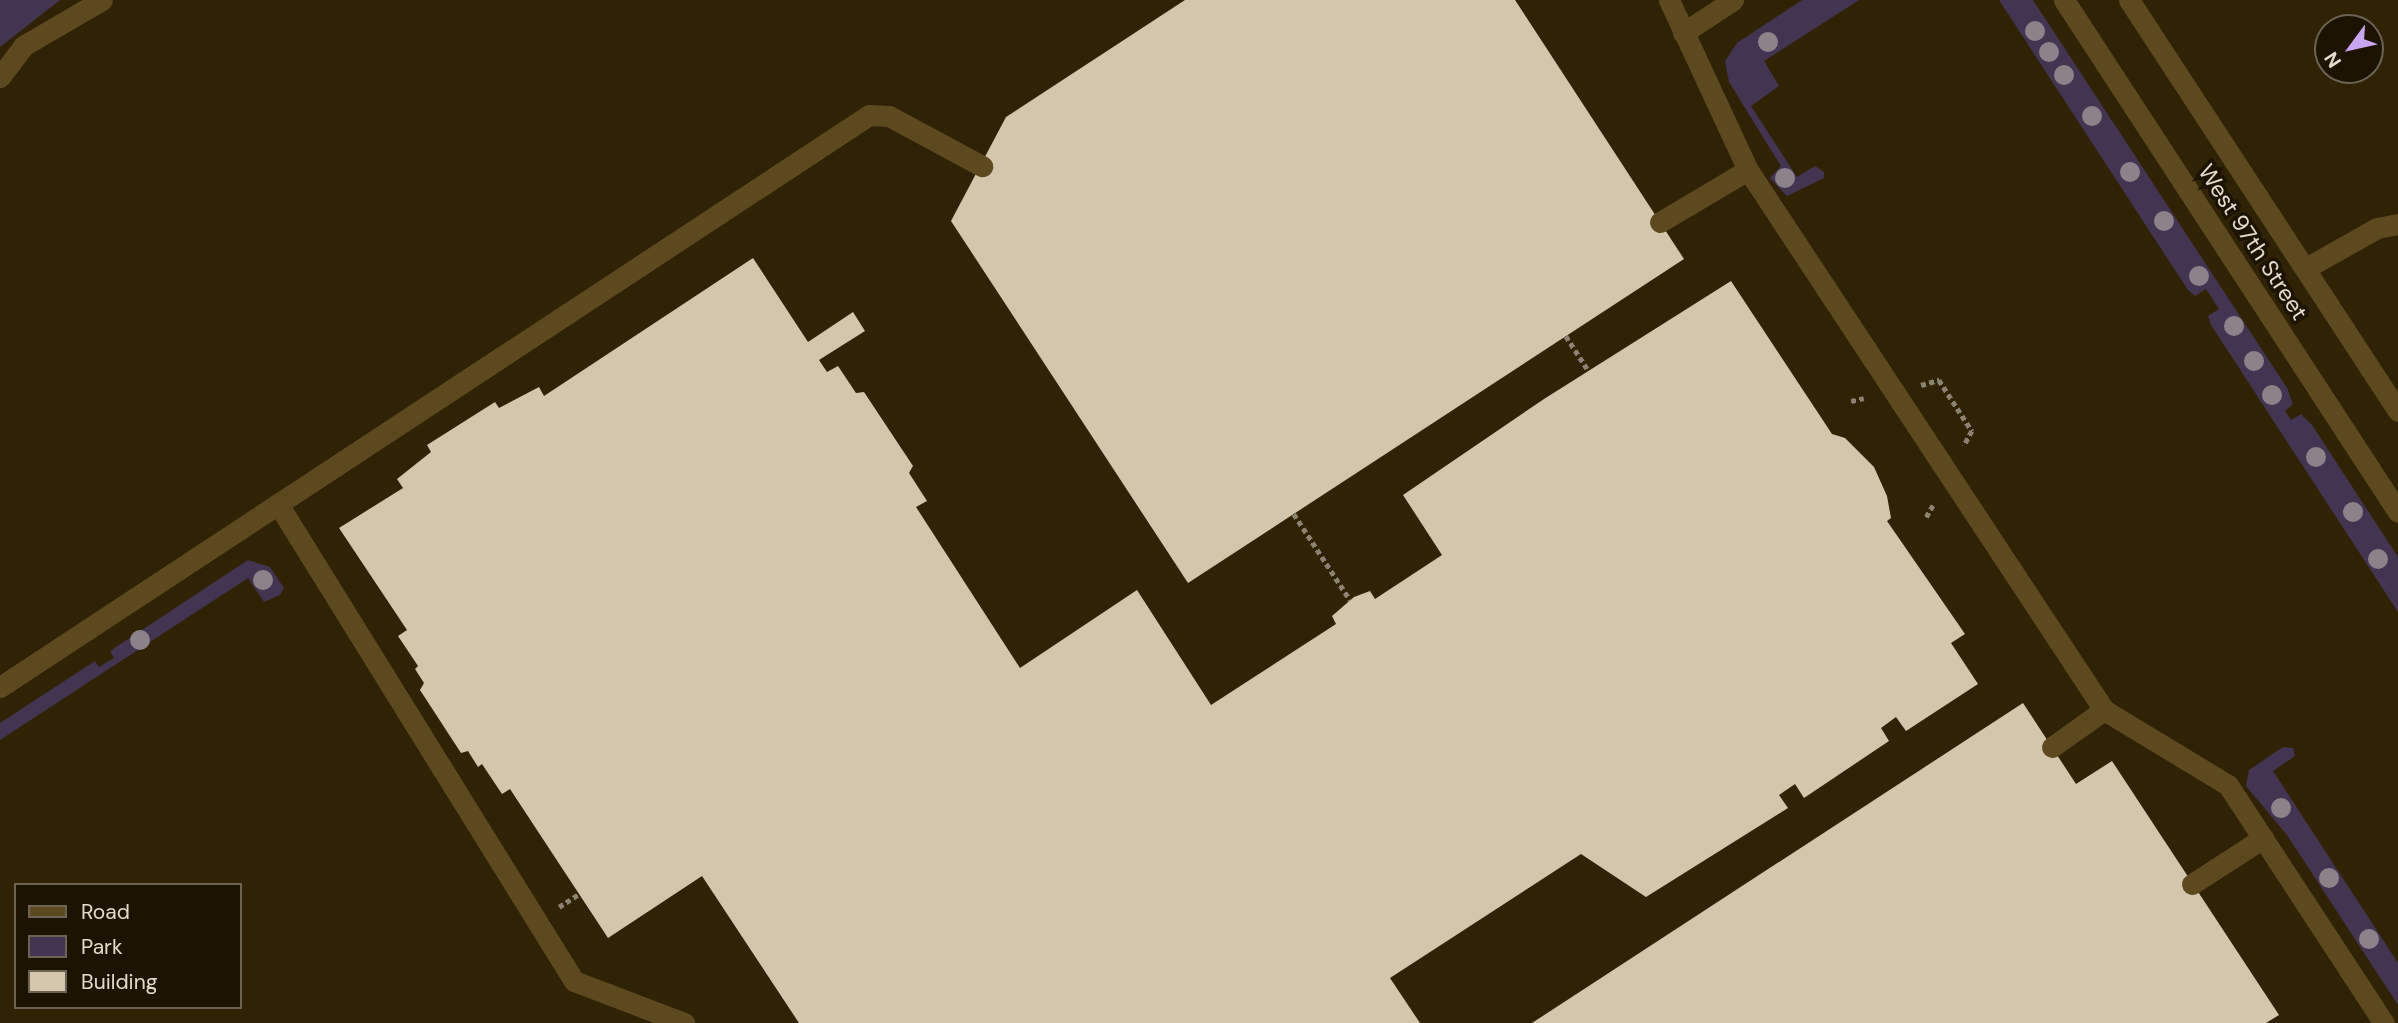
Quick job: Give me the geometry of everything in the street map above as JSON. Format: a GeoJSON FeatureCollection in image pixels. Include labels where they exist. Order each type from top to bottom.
{"type":"FeatureCollection","features":[{"type":"Feature","properties":{"kind":"street"},"geometry":{"type":"LineString","coordinates":[[0,77],[23,46],[102,0]]}},
{"type":"Feature","properties":{"kind":"street"},"geometry":{"type":"LineString","coordinates":[[1669,0],[1748,170],[2104,710],[2228,785],[2384,1023]]}},
{"type":"Feature","properties":{"kind":"street"},"geometry":{"type":"LineString","coordinates":[[1683,33],[1733,0]]}},
{"type":"Feature","properties":{"kind":"street","name":"West 97th Street"},"geometry":{"type":"LineString","coordinates":[[2064,0],[2398,512]]}},
{"type":"Feature","properties":{"kind":"street","name":"West 97th Street"},"geometry":{"type":"LineString","coordinates":[[2129,0],[2398,411]]}},
{"type":"Feature","properties":{"kind":"street"},"geometry":{"type":"LineString","coordinates":[[0,687],[869,115],[889,116],[982,166]]}},
{"type":"Feature","properties":{"kind":"street"},"geometry":{"type":"LineString","coordinates":[[1660,222],[1748,170]]}},
{"type":"Feature","properties":{"kind":"street"},"geometry":{"type":"LineString","coordinates":[[2306,268],[2377,228],[2398,224]]}},
{"type":"Feature","properties":{"kind":"street"},"geometry":{"type":"LineString","coordinates":[[278,504],[574,981],[684,1023]]}},
{"type":"Feature","properties":{"kind":"street"},"geometry":{"type":"LineString","coordinates":[[2052,747],[2104,710]]}},
{"type":"Feature","properties":{"kind":"street"},"geometry":{"type":"LineString","coordinates":[[2192,884],[2263,838]]}},
{"type":"Feature","properties":{"kind":"path"},"geometry":{"type":"LineString","coordinates":[[1566,336],[1588,370]]}},
{"type":"Feature","properties":{"kind":"path"},"geometry":{"type":"LineString","coordinates":[[1294,514],[1350,600]]}},
{"type":"Feature","properties":{"kind":"path"},"geometry":{"type":"LineString","coordinates":[[557,908],[579,894]]}},
{"type":"Feature","properties":{"kind":"shaded area"},"geometry":{"type":"Polygon","coordinates":[[[0,0],[2398,0],[2398,1023],[0,1023],[0,0]]]}},
{"type":"Feature","properties":{"kind":"green space"},"geometry":{"type":"Polygon","coordinates":[[[0,0],[60,0],[0,47],[0,0]]]}},
{"type":"Feature","properties":{"kind":"green space"},"geometry":{"type":"Polygon","coordinates":[[[1802,0],[1859,0],[1764,61],[1779,86],[1751,106],[1797,177],[1815,166],[1824,172],[1824,178],[1787,196],[1770,178],[1781,166],[1729,82],[1725,61],[1737,43],[1802,0]]]}},
{"type":"Feature","properties":{"kind":"green space"},"geometry":{"type":"Polygon","coordinates":[[[1999,0],[2033,0],[2287,388],[2293,404],[2285,411],[2291,420],[2301,414],[2312,425],[2398,557],[2398,612],[2211,325],[2208,316],[2219,309],[2206,289],[2195,296],[2188,290],[1999,0]]]}},
{"type":"Feature","properties":{"kind":"green space"},"geometry":{"type":"Polygon","coordinates":[[[248,560],[270,567],[284,588],[280,595],[264,602],[248,578],[0,740],[0,723],[95,661],[99,667],[114,658],[110,651],[248,560]]]}},
{"type":"Feature","properties":{"kind":"green space"},"geometry":{"type":"Polygon","coordinates":[[[2283,747],[2293,748],[2295,756],[2273,771],[2398,963],[2398,1005],[2287,835],[2246,786],[2249,770],[2283,747]]]}},
{"type":"Feature","properties":{"kind":"building"},"geometry":{"type":"Polygon","coordinates":[[[1185,0],[1515,0],[1684,259],[1188,583],[951,221],[1006,117],[1185,0]]]}},
{"type":"Feature","properties":{"kind":"building"},"geometry":{"type":"Polygon","coordinates":[[[753,258],[808,342],[853,312],[865,331],[819,360],[827,372],[838,366],[856,393],[864,392],[913,466],[909,473],[927,501],[916,507],[1020,668],[1137,590],[1211,705],[1336,624],[1332,616],[1354,597],[1370,591],[1375,599],[1442,555],[1403,495],[1544,399],[1731,281],[1832,434],[1845,438],[1874,467],[1887,496],[1891,518],[1887,521],[1965,634],[1951,643],[1978,684],[1906,731],[1896,717],[1881,728],[1889,741],[1804,798],[1795,784],[1779,795],[1788,808],[1646,897],[1581,854],[1390,978],[1420,1023],[799,1023],[702,876],[608,938],[510,789],[502,794],[482,764],[478,767],[468,751],[461,753],[420,690],[424,683],[415,669],[418,666],[398,636],[407,630],[339,528],[403,488],[397,479],[431,452],[427,445],[495,402],[499,408],[539,387],[544,396],[753,258]]]}},
{"type":"Feature","properties":{"kind":"building"},"geometry":{"type":"Polygon","coordinates":[[[2023,703],[2076,784],[2112,761],[2279,1015],[2266,1023],[1532,1023],[2023,703]]]}}]}
